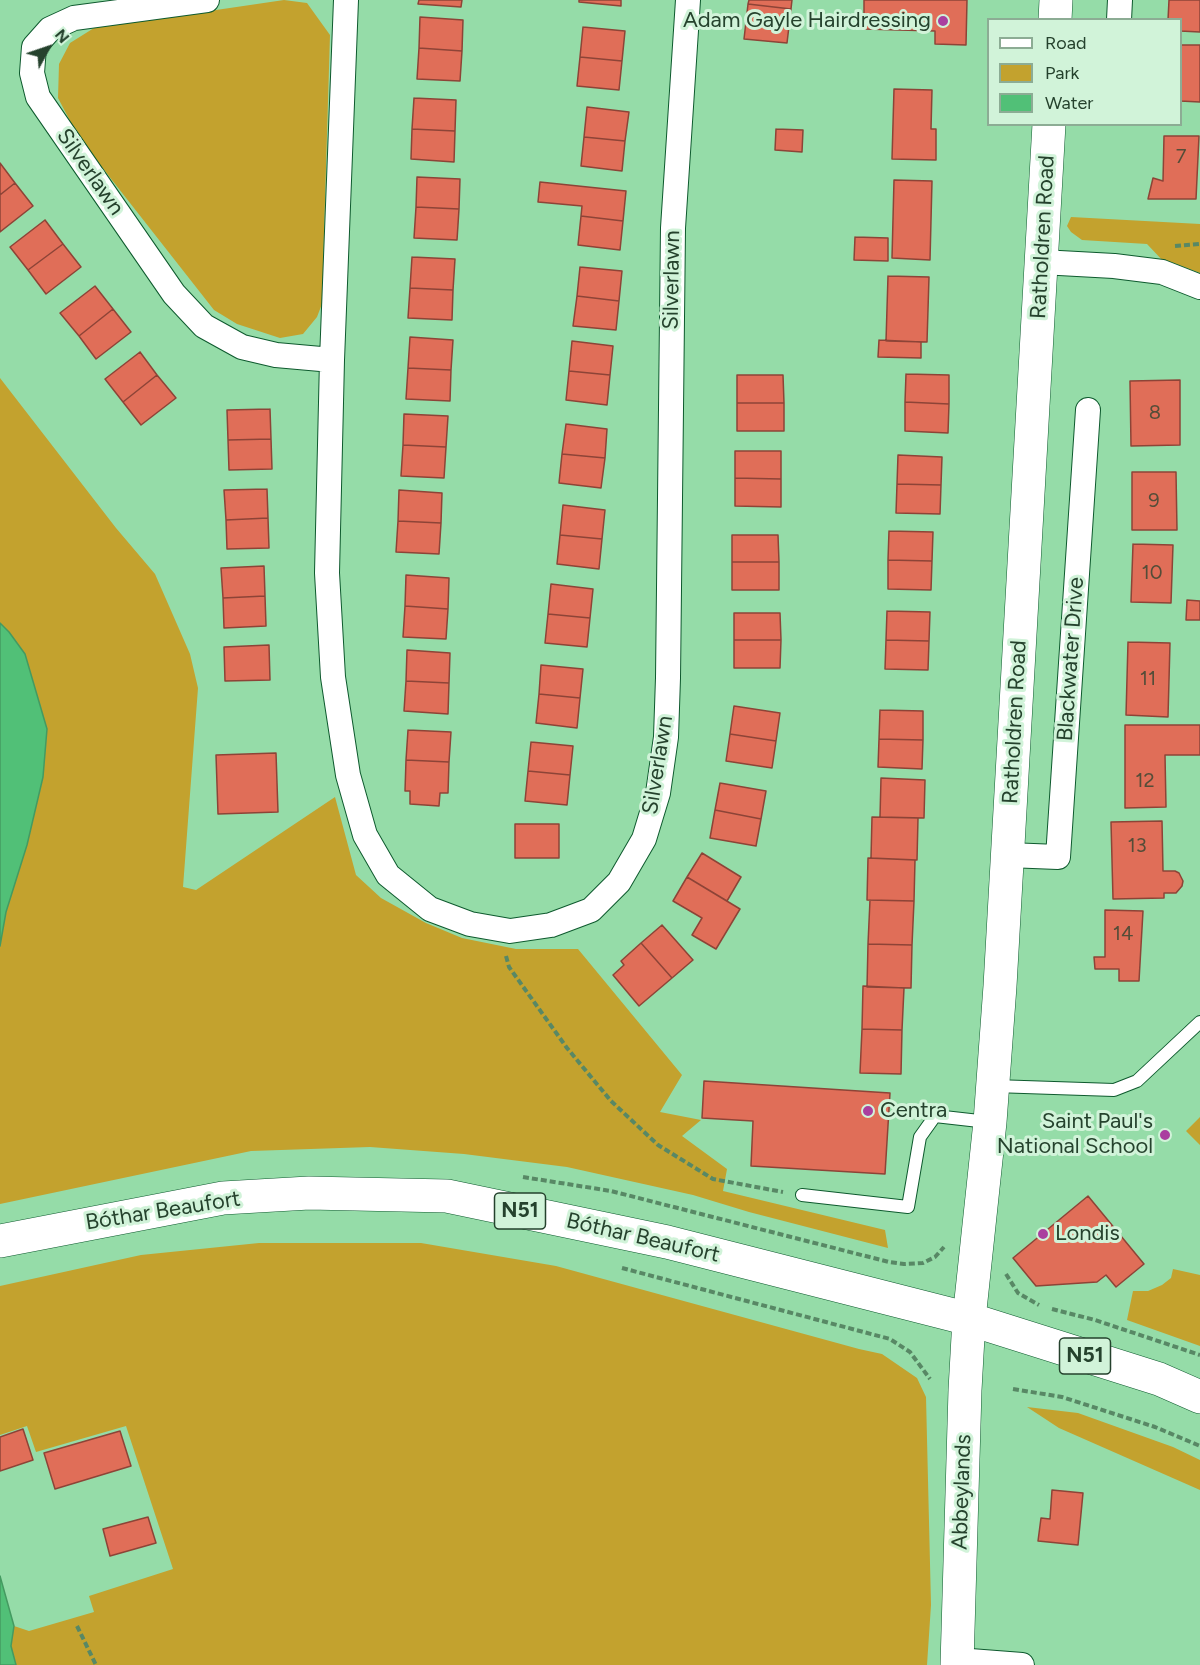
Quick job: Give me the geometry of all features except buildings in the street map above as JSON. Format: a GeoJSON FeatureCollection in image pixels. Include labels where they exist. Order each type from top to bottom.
{"type":"FeatureCollection","features":[{"type":"Feature","properties":{"kind":"street","name":"Silverlawn"},"geometry":{"type":"LineString","coordinates":[[207,0],[74,18],[50,29],[34,47],[32,73],[38,97],[174,294],[204,326],[242,347],[276,355],[332,360]]}},
{"type":"Feature","properties":{"kind":"street","name":"Silverlawn"},"geometry":{"type":"LineString","coordinates":[[346,0],[332,360],[327,573],[333,677],[348,775],[365,835],[388,875],[430,909],[470,924],[510,931],[551,925],[591,910],[619,882],[644,839],[658,793],[666,737],[668,678],[673,228],[688,0]]}},
{"type":"Feature","properties":{"kind":"street"},"geometry":{"type":"LineString","coordinates":[[1055,18],[1056,0]]}},
{"type":"Feature","properties":{"kind":"street"},"geometry":{"type":"LineString","coordinates":[[1119,18],[1120,0]]}},
{"type":"Feature","properties":{"kind":"street","name":"Ratholdren Road"},"geometry":{"type":"LineString","coordinates":[[969,1318],[993,1086],[1049,126]]}},
{"type":"Feature","properties":{"kind":"street"},"geometry":{"type":"LineString","coordinates":[[1041,262],[1114,266],[1162,272],[1200,287]]}},
{"type":"Feature","properties":{"kind":"street","name":"Blackwater Drive"},"geometry":{"type":"LineString","coordinates":[[1008,855],[1058,857],[1088,410]]}},
{"type":"Feature","properties":{"kind":"street","name":"Bóthar Beaufort"},"geometry":{"type":"LineString","coordinates":[[0,1241],[223,1198],[309,1193],[447,1196],[667,1242],[969,1318],[1159,1379],[1200,1397]]}},
{"type":"Feature","properties":{"kind":"street","name":"Abbeylands"},"geometry":{"type":"LineString","coordinates":[[957,1663],[969,1318]]}},
{"type":"Feature","properties":{"kind":"street"},"geometry":{"type":"LineString","coordinates":[[957,1663],[1022,1665]]}},
{"type":"Feature","properties":{"kind":"lane"},"geometry":{"type":"LineString","coordinates":[[993,1086],[1114,1090],[1137,1081],[1200,1022]]}},
{"type":"Feature","properties":{"kind":"lane"},"geometry":{"type":"LineString","coordinates":[[802,1195],[908,1207],[920,1137],[935,1116],[990,1122]]}},
{"type":"Feature","properties":{"kind":"path"},"geometry":{"type":"LineString","coordinates":[[503,930],[501,940],[509,967],[530,998],[567,1048],[611,1101],[658,1145],[713,1179],[802,1195]]}},
{"type":"Feature","properties":{"kind":"path"},"geometry":{"type":"LineString","coordinates":[[618,1267],[890,1339],[910,1352],[930,1379]]}},
{"type":"Feature","properties":{"kind":"path"},"geometry":{"type":"LineString","coordinates":[[1004,1270],[1011,1283],[1028,1300],[1038,1305],[1105,1323],[1200,1355]]}},
{"type":"Feature","properties":{"kind":"path"},"geometry":{"type":"LineString","coordinates":[[1013,1389],[1062,1398],[1155,1427],[1200,1446]]}},
{"type":"Feature","properties":{"kind":"path"},"geometry":{"type":"LineString","coordinates":[[77,1626],[96,1665]]}},
{"type":"Feature","properties":{"kind":"green space"},"geometry":{"type":"Polygon","coordinates":[[[284,0],[307,3],[330,35],[323,266],[325,296],[317,317],[303,334],[280,338],[237,324],[214,310],[79,138],[58,98],[59,64],[70,43],[94,28],[284,0]]]}},
{"type":"Feature","properties":{"kind":"green space"},"geometry":{"type":"Polygon","coordinates":[[[1071,217],[1200,224],[1200,273],[1171,262],[1164,262],[1147,244],[1082,240],[1067,226],[1071,217]]]}},
{"type":"Feature","properties":{"kind":"green space"},"geometry":{"type":"Polygon","coordinates":[[[0,378],[116,528],[155,574],[190,654],[198,688],[183,887],[196,890],[335,797],[356,875],[381,898],[426,923],[462,938],[516,949],[578,949],[682,1075],[660,1112],[701,1120],[682,1136],[727,1169],[723,1191],[885,1230],[888,1248],[693,1195],[567,1167],[464,1154],[370,1147],[251,1151],[0,1204],[0,946],[6,912],[27,845],[43,778],[47,729],[25,654],[0,623],[0,378]]]}},
{"type":"Feature","properties":{"kind":"green space"},"geometry":{"type":"Polygon","coordinates":[[[1200,1117],[1200,1145],[1186,1131],[1200,1117]]]}},
{"type":"Feature","properties":{"kind":"green space"},"geometry":{"type":"Polygon","coordinates":[[[259,1243],[421,1243],[556,1266],[882,1354],[917,1378],[926,1397],[931,1605],[927,1665],[16,1665],[11,1646],[14,1626],[29,1631],[94,1612],[89,1596],[173,1569],[126,1426],[36,1452],[27,1426],[0,1435],[0,1286],[141,1255],[259,1243]]]}},
{"type":"Feature","properties":{"kind":"green space"},"geometry":{"type":"Polygon","coordinates":[[[1173,1269],[1200,1275],[1200,1346],[1127,1320],[1133,1291],[1148,1291],[1162,1285],[1171,1278],[1173,1269]]]}},
{"type":"Feature","properties":{"kind":"green space"},"geometry":{"type":"Polygon","coordinates":[[[1027,1407],[1078,1413],[1173,1447],[1200,1460],[1200,1490],[1059,1428],[1027,1407]]]}},
{"type":"Feature","properties":{"kind":"water"},"geometry":{"type":"Polygon","coordinates":[[[0,623],[25,654],[47,729],[43,777],[27,845],[6,912],[0,946],[0,623]]]}},
{"type":"Feature","properties":{"kind":"water"},"geometry":{"type":"Polygon","coordinates":[[[0,1576],[14,1626],[11,1646],[16,1665],[0,1665],[0,1576]]]}},
{"type":"Feature","properties":{"kind":"place","name":"Adam Gayle Hairdressing"},"geometry":{"type":"Point","coordinates":[943,21]}},
{"type":"Feature","properties":{"kind":"place","name":"Centra"},"geometry":{"type":"Point","coordinates":[868,1111]}},
{"type":"Feature","properties":{"kind":"place","name":"Saint Paul's National School"},"geometry":{"type":"Point","coordinates":[1165,1135]}},
{"type":"Feature","properties":{"kind":"place","name":"Londis"},"geometry":{"type":"Point","coordinates":[1043,1234]}}]}
